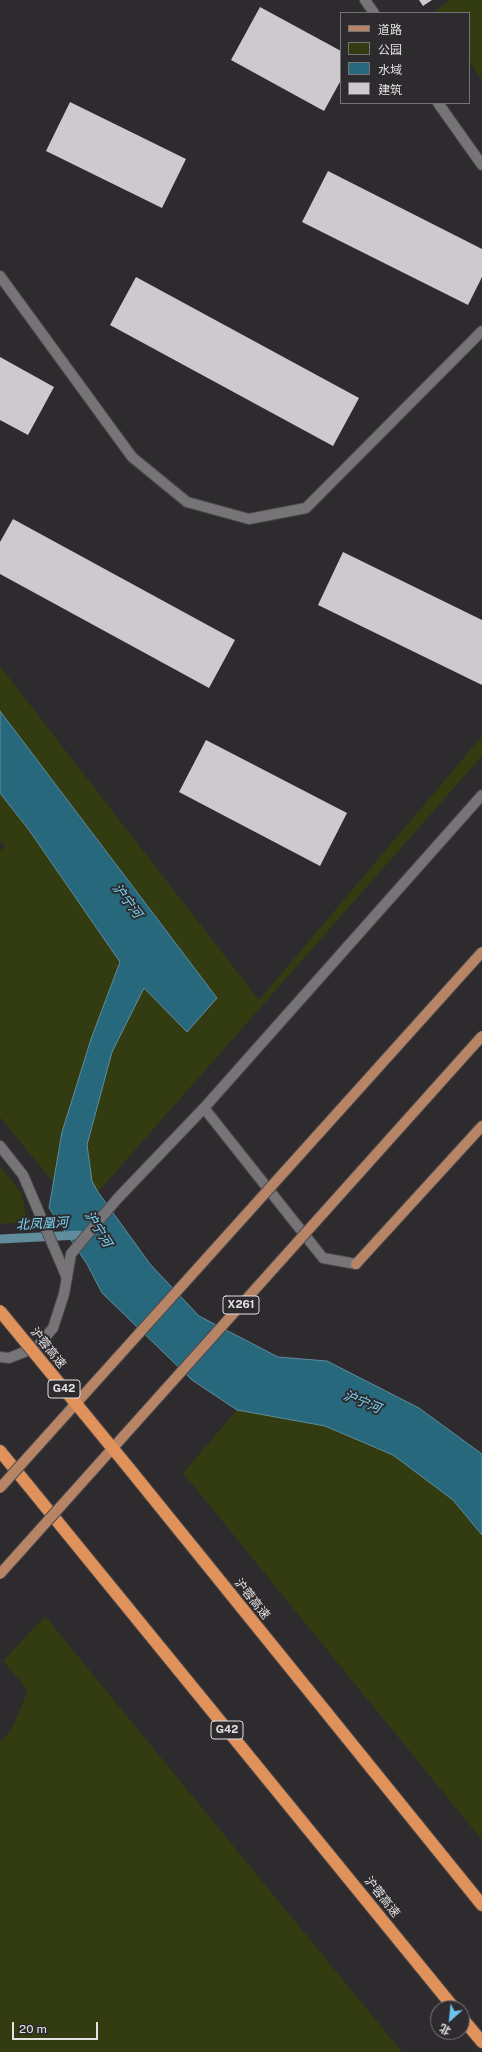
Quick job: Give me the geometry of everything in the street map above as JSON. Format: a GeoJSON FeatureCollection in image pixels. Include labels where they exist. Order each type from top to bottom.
{"type":"FeatureCollection","features":[{"type":"Feature","properties":{"kind":"highway","name":"沪蓉高速"},"geometry":{"type":"LineString","coordinates":[[0,1312],[128,1467],[482,1905]]}},
{"type":"Feature","properties":{"kind":"highway","name":"沪蓉高速"},"geometry":{"type":"LineString","coordinates":[[0,1451],[447,2000]]}},
{"type":"Feature","properties":{"kind":"highway"},"geometry":{"type":"LineString","coordinates":[[470,2028],[482,2042]]}},
{"type":"Feature","properties":{"kind":"main road"},"geometry":{"type":"LineString","coordinates":[[0,1488],[482,952]]}},
{"type":"Feature","properties":{"kind":"main road","name":"X261"},"geometry":{"type":"LineString","coordinates":[[0,1574],[482,1036]]}},
{"type":"Feature","properties":{"kind":"main road"},"geometry":{"type":"LineString","coordinates":[[356,1264],[482,1126]]}},
{"type":"Feature","properties":{"kind":"street"},"geometry":{"type":"LineString","coordinates":[[365,0],[373,12]]}},
{"type":"Feature","properties":{"kind":"street"},"geometry":{"type":"LineString","coordinates":[[439,104],[482,165]]}},
{"type":"Feature","properties":{"kind":"street"},"geometry":{"type":"LineString","coordinates":[[0,276],[132,457],[187,502],[249,519],[306,508],[482,331]]}},
{"type":"Feature","properties":{"kind":"street"},"geometry":{"type":"LineString","coordinates":[[0,1357],[10,1358],[37,1347],[53,1328],[67,1278],[71,1254],[117,1199],[204,1108],[482,795]]}},
{"type":"Feature","properties":{"kind":"street"},"geometry":{"type":"LineString","coordinates":[[204,1108],[323,1258],[356,1264]]}},
{"type":"Feature","properties":{"kind":"street"},"geometry":{"type":"LineString","coordinates":[[0,1146],[23,1174],[67,1278]]}},
{"type":"Feature","properties":{"kind":"green space"},"geometry":{"type":"Polygon","coordinates":[[[450,0],[482,0],[482,80],[470,62],[470,12],[436,11],[450,0]]]}},
{"type":"Feature","properties":{"kind":"green space"},"geometry":{"type":"Polygon","coordinates":[[[0,666],[259,1000],[482,736],[482,756],[98,1192],[92,1181],[87,1145],[112,1052],[144,987],[217,998],[0,711],[0,666]]]}},
{"type":"Feature","properties":{"kind":"green space"},"geometry":{"type":"Polygon","coordinates":[[[0,793],[29,830],[120,962],[91,1039],[62,1132],[53,1182],[0,1117],[0,851],[5,846],[0,840],[0,793]]]}},
{"type":"Feature","properties":{"kind":"green space"},"geometry":{"type":"Polygon","coordinates":[[[0,1166],[22,1194],[27,1222],[0,1224],[0,1166]]]}},
{"type":"Feature","properties":{"kind":"green space"},"geometry":{"type":"Polygon","coordinates":[[[237,1410],[325,1426],[393,1455],[453,1500],[482,1535],[482,1840],[183,1473],[237,1410]]]}},
{"type":"Feature","properties":{"kind":"green space"},"geometry":{"type":"Polygon","coordinates":[[[45,1616],[402,2052],[0,2052],[0,1742],[12,1729],[28,1690],[3,1661],[45,1616]]]}},
{"type":"Feature","properties":{"kind":"water","name":"沪宁河"},"geometry":{"type":"Polygon","coordinates":[[[0,711],[217,998],[187,1032],[144,988],[112,1052],[87,1145],[92,1181],[98,1192],[150,1264],[199,1316],[278,1357],[327,1361],[419,1408],[482,1454],[482,1535],[453,1500],[393,1455],[325,1426],[237,1410],[192,1380],[102,1293],[87,1264],[49,1208],[62,1132],[91,1039],[120,962],[29,830],[0,793],[0,711]]]}},
{"type":"Feature","properties":{"kind":"building"},"geometry":{"type":"Polygon","coordinates":[[[419,0],[432,0],[423,6],[419,0]]]}},
{"type":"Feature","properties":{"kind":"building"},"geometry":{"type":"Polygon","coordinates":[[[260,7],[340,50],[340,82],[324,111],[231,60],[260,7]]]}},
{"type":"Feature","properties":{"kind":"building"},"geometry":{"type":"Polygon","coordinates":[[[70,102],[186,159],[162,208],[46,151],[70,102]]]}},
{"type":"Feature","properties":{"kind":"building"},"geometry":{"type":"Polygon","coordinates":[[[328,171],[482,249],[482,277],[468,305],[302,222],[328,171]]]}},
{"type":"Feature","properties":{"kind":"building"},"geometry":{"type":"Polygon","coordinates":[[[136,277],[359,398],[333,446],[110,325],[136,277]]]}},
{"type":"Feature","properties":{"kind":"building"},"geometry":{"type":"Polygon","coordinates":[[[0,357],[54,387],[28,435],[0,420],[0,357]]]}},
{"type":"Feature","properties":{"kind":"building"},"geometry":{"type":"Polygon","coordinates":[[[13,519],[235,640],[209,688],[0,574],[0,542],[13,519]]]}},
{"type":"Feature","properties":{"kind":"building"},"geometry":{"type":"Polygon","coordinates":[[[343,552],[482,620],[482,685],[318,605],[343,552]]]}},
{"type":"Feature","properties":{"kind":"building"},"geometry":{"type":"Polygon","coordinates":[[[206,740],[347,813],[320,866],[179,792],[206,740]]]}},
{"type":"Feature","properties":{"kind":"waterway","name":"北凤凰河"},"geometry":{"type":"LineString","coordinates":[[0,1239],[79,1235]]}}]}
